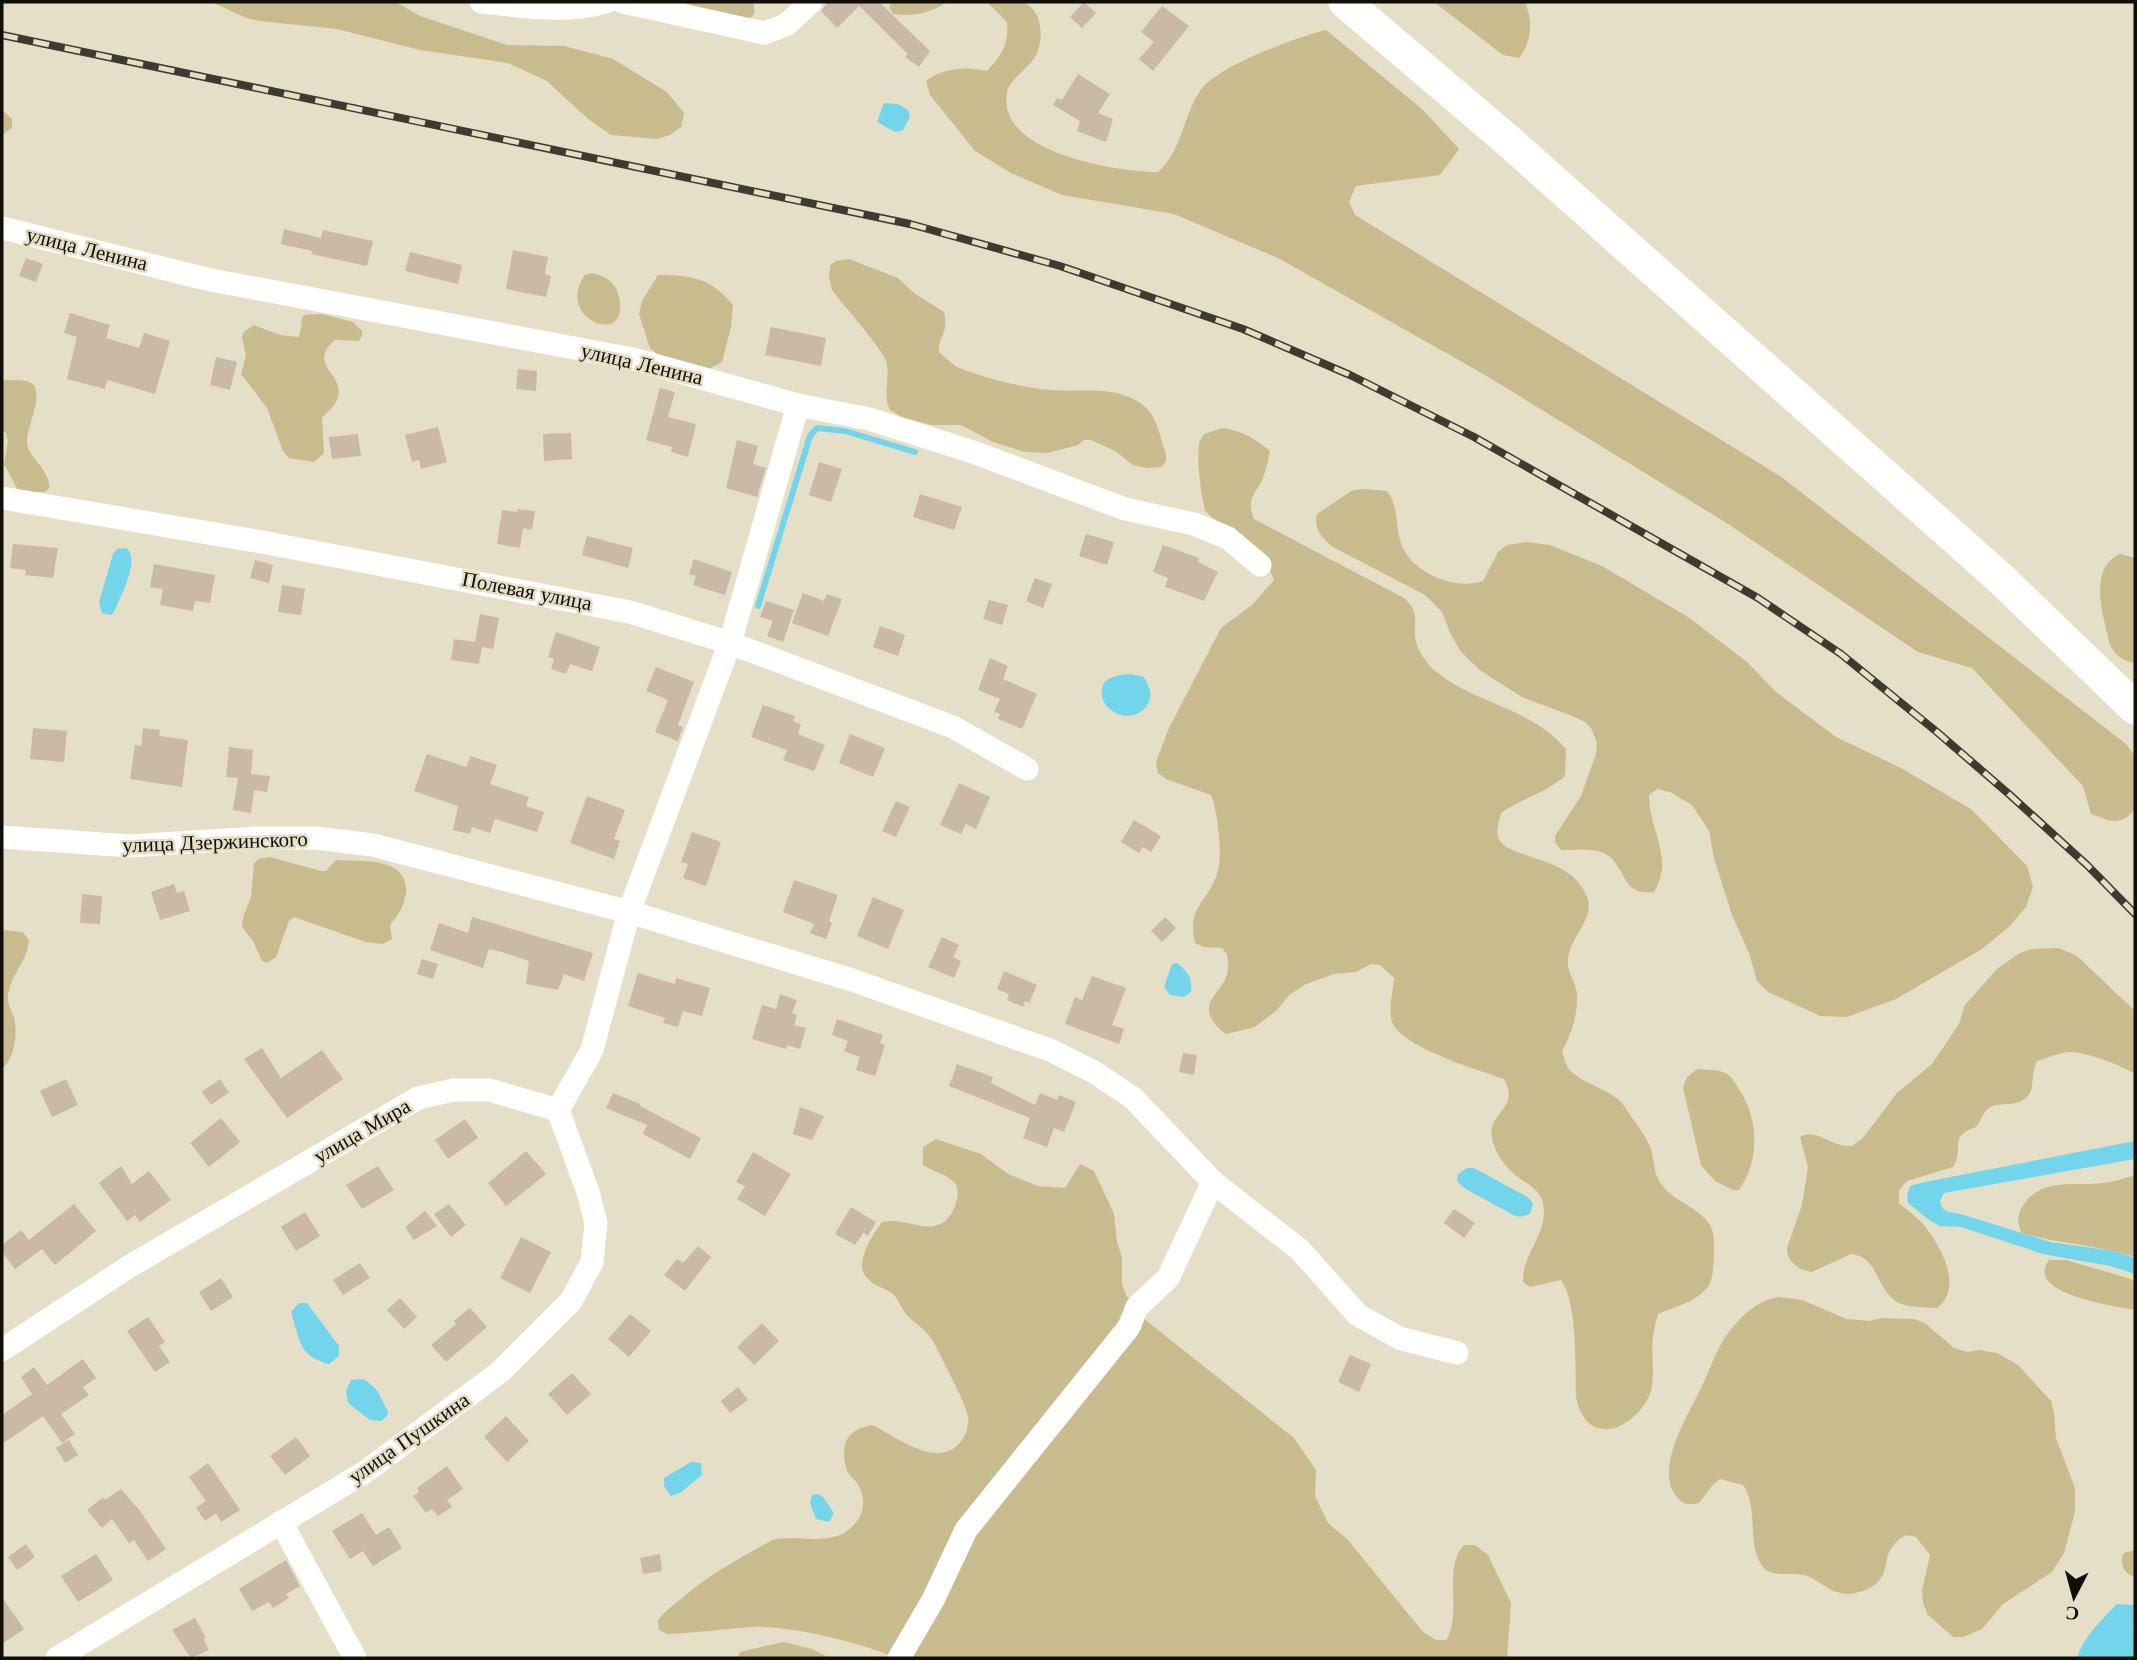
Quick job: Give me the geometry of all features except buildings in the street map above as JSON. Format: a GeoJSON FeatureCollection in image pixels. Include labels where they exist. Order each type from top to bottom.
{"type":"FeatureCollection","features":[{"type":"Feature","properties":{"kind":"main road"},"geometry":{"type":"LineString","coordinates":[[1345,2],[1516,147],[1959,541],[2132,699]]}},
{"type":"Feature","properties":{"kind":"street"},"geometry":{"type":"LineString","coordinates":[[481,2],[552,9],[586,8],[606,2]]}},
{"type":"Feature","properties":{"kind":"street"},"geometry":{"type":"LineString","coordinates":[[624,2],[764,33],[786,24],[811,2]]}},
{"type":"Feature","properties":{"kind":"street","name":"улица Ленина"},"geometry":{"type":"LineString","coordinates":[[2,228],[206,279],[634,359],[798,405],[869,419],[918,433],[1125,509],[1194,524],[1228,538],[1260,565]]}},
{"type":"Feature","properties":{"kind":"street"},"geometry":{"type":"LineString","coordinates":[[558,1110],[592,1049],[629,912],[730,643],[798,405]]}},
{"type":"Feature","properties":{"kind":"street","name":"Полевая улица"},"geometry":{"type":"LineString","coordinates":[[2,498],[262,542],[584,601],[630,612],[730,643],[953,727],[1027,769]]}},
{"type":"Feature","properties":{"kind":"street","name":"улица Дзержинского"},"geometry":{"type":"LineString","coordinates":[[2,837],[130,846],[258,838],[316,838],[373,845],[629,912],[852,980],[1050,1050],[1094,1072],[1133,1098],[1213,1182],[1300,1250],[1358,1315],[1399,1338],[1457,1353]]}},
{"type":"Feature","properties":{"kind":"street","name":"улица Мира"},"geometry":{"type":"LineString","coordinates":[[2,1350],[130,1266],[418,1098],[454,1090],[489,1090],[558,1110]]}},
{"type":"Feature","properties":{"kind":"street","name":"улица Пушкина"},"geometry":{"type":"LineString","coordinates":[[57,1658],[365,1472],[500,1373],[571,1301],[592,1262],[596,1223],[589,1192],[558,1110]]}},
{"type":"Feature","properties":{"kind":"street"},"geometry":{"type":"LineString","coordinates":[[899,1658],[933,1600],[966,1530],[1129,1327],[1137,1307],[1168,1278],[1213,1182]]}},
{"type":"Feature","properties":{"kind":"street"},"geometry":{"type":"LineString","coordinates":[[281,1522],[355,1658]]}},
{"type":"Feature","properties":{"kind":"shaded area"},"geometry":{"type":"Polygon","coordinates":[[[212,2],[396,2],[420,16],[507,45],[564,46],[613,59],[667,92],[684,113],[681,127],[670,135],[657,139],[611,135],[588,119],[547,81],[508,63],[420,50],[337,29],[259,21],[212,2]]]}},
{"type":"Feature","properties":{"kind":"shaded area"},"geometry":{"type":"Polygon","coordinates":[[[685,2],[753,2],[755,12],[747,19],[696,8],[685,2]]]}},
{"type":"Feature","properties":{"kind":"shaded area"},"geometry":{"type":"Polygon","coordinates":[[[892,2],[947,2],[928,11],[907,15],[893,14],[889,6],[892,2]]]}},
{"type":"Feature","properties":{"kind":"shaded area"},"geometry":{"type":"Polygon","coordinates":[[[987,2],[1024,3],[1035,12],[1040,26],[1039,49],[1007,93],[1009,114],[1020,131],[1063,155],[1090,163],[1140,171],[1158,172],[1166,164],[1194,101],[1209,81],[1258,54],[1326,30],[1422,109],[1459,149],[1440,175],[1356,186],[1349,202],[1355,215],[1780,476],[2126,744],[2135,756],[2135,809],[2125,818],[2115,821],[2091,814],[2083,786],[1972,668],[1918,652],[1725,522],[1485,375],[1280,259],[1174,214],[1062,195],[1011,173],[975,151],[930,95],[926,81],[939,73],[955,69],[987,71],[997,60],[1006,43],[1007,22],[987,2]]]}},
{"type":"Feature","properties":{"kind":"shaded area"},"geometry":{"type":"Polygon","coordinates":[[[1434,2],[1525,2],[1530,31],[1527,45],[1519,58],[1503,55],[1434,2]]]}},
{"type":"Feature","properties":{"kind":"shaded area"},"geometry":{"type":"Polygon","coordinates":[[[2,110],[12,119],[12,128],[2,135],[2,110]]]}},
{"type":"Feature","properties":{"kind":"shaded area"},"geometry":{"type":"Polygon","coordinates":[[[849,259],[898,278],[914,293],[944,312],[945,326],[939,352],[957,367],[992,379],[1029,387],[1111,392],[1133,399],[1144,406],[1155,422],[1166,461],[1162,467],[1133,465],[1115,451],[1091,440],[1047,453],[1025,452],[993,442],[961,425],[931,425],[902,417],[890,410],[886,361],[870,336],[832,290],[830,265],[849,259]]]}},
{"type":"Feature","properties":{"kind":"shaded area"},"geometry":{"type":"Polygon","coordinates":[[[592,273],[602,276],[615,287],[620,313],[614,322],[594,322],[578,304],[578,291],[585,275],[592,273]]]}},
{"type":"Feature","properties":{"kind":"shaded area"},"geometry":{"type":"Polygon","coordinates":[[[658,275],[700,280],[717,289],[733,305],[731,327],[722,362],[709,369],[665,360],[650,348],[639,314],[642,301],[658,275]]]}},
{"type":"Feature","properties":{"kind":"shaded area"},"geometry":{"type":"Polygon","coordinates":[[[322,314],[353,322],[362,331],[362,336],[359,341],[335,340],[327,349],[325,364],[339,391],[336,402],[322,418],[324,453],[314,462],[289,458],[283,451],[267,408],[241,374],[246,355],[242,337],[244,332],[254,325],[280,335],[299,337],[304,315],[322,314]]]}},
{"type":"Feature","properties":{"kind":"shaded area"},"geometry":{"type":"Polygon","coordinates":[[[2,380],[26,381],[34,386],[36,400],[27,444],[48,480],[50,487],[45,492],[18,490],[4,464],[8,441],[2,430],[2,380]]]}},
{"type":"Feature","properties":{"kind":"shaded area"},"geometry":{"type":"Polygon","coordinates":[[[1222,428],[1248,436],[1270,451],[1263,477],[1251,503],[1254,519],[1404,598],[1415,614],[1417,645],[1433,669],[1465,690],[1535,723],[1566,749],[1565,776],[1501,813],[1497,830],[1499,839],[1505,846],[1557,866],[1570,874],[1581,885],[1588,900],[1587,916],[1569,956],[1568,965],[1576,988],[1577,1002],[1573,1024],[1562,1051],[1568,1068],[1573,1073],[1622,1103],[1649,1144],[1659,1180],[1667,1191],[1708,1222],[1714,1241],[1713,1274],[1708,1287],[1689,1302],[1658,1314],[1653,1336],[1651,1391],[1639,1412],[1618,1427],[1597,1428],[1585,1418],[1580,1409],[1576,1398],[1573,1320],[1561,1280],[1530,1287],[1523,1282],[1526,1263],[1541,1229],[1544,1210],[1541,1197],[1507,1167],[1493,1143],[1494,1122],[1509,1097],[1504,1079],[1425,1049],[1398,1031],[1391,1017],[1394,978],[1380,965],[1371,964],[1356,972],[1334,974],[1306,984],[1289,995],[1277,1010],[1255,1027],[1226,1034],[1210,1015],[1211,1001],[1227,974],[1227,954],[1222,948],[1204,947],[1195,943],[1193,922],[1218,869],[1220,848],[1216,813],[1211,795],[1166,779],[1158,773],[1156,762],[1169,728],[1221,628],[1252,605],[1274,580],[1263,553],[1230,527],[1212,518],[1205,510],[1198,461],[1199,443],[1204,434],[1222,428]]]}},
{"type":"Feature","properties":{"kind":"shaded area"},"geometry":{"type":"Polygon","coordinates":[[[1353,490],[1387,491],[1393,503],[1399,536],[1406,554],[1424,571],[1435,577],[1460,584],[1483,581],[1498,552],[1507,545],[1527,542],[1550,545],[1602,566],[1688,617],[1747,662],[1776,692],[1836,737],[1899,767],[1971,809],[2027,866],[2033,887],[2026,907],[2010,926],[1982,949],[1896,999],[1847,1017],[1820,1016],[1768,992],[1757,981],[1749,953],[1732,915],[1714,858],[1709,831],[1692,805],[1670,792],[1657,789],[1649,795],[1662,867],[1654,892],[1644,892],[1631,887],[1616,863],[1599,851],[1561,850],[1555,842],[1555,836],[1581,796],[1596,754],[1597,743],[1591,728],[1572,716],[1522,697],[1481,671],[1461,652],[1442,612],[1425,595],[1327,542],[1317,528],[1317,514],[1353,490]]]}},
{"type":"Feature","properties":{"kind":"shaded area"},"geometry":{"type":"Polygon","coordinates":[[[2120,554],[2135,558],[2135,663],[2120,657],[2112,649],[2100,595],[2103,571],[2110,561],[2120,554]]]}},
{"type":"Feature","properties":{"kind":"shaded area"},"geometry":{"type":"Polygon","coordinates":[[[270,857],[321,871],[326,871],[336,860],[369,861],[391,866],[404,880],[406,891],[401,909],[390,925],[392,939],[383,944],[366,942],[294,917],[289,921],[276,957],[267,963],[262,961],[253,941],[242,927],[251,897],[254,863],[270,857]]]}},
{"type":"Feature","properties":{"kind":"shaded area"},"geometry":{"type":"Polygon","coordinates":[[[2,930],[23,932],[29,941],[28,949],[9,988],[8,1002],[16,1031],[13,1052],[2,1069],[2,930]]]}},
{"type":"Feature","properties":{"kind":"shaded area"},"geometry":{"type":"Polygon","coordinates":[[[2059,948],[2077,956],[2135,1011],[2135,1074],[2104,1060],[2071,1052],[2037,1061],[2030,1093],[2021,1101],[1987,1110],[1976,1127],[1959,1139],[1958,1154],[1953,1167],[1907,1181],[1899,1190],[1899,1203],[1924,1225],[1937,1244],[1947,1267],[1949,1289],[1937,1308],[1903,1305],[1891,1298],[1872,1267],[1860,1256],[1851,1254],[1812,1272],[1794,1264],[1787,1248],[1802,1205],[1808,1167],[1800,1137],[1812,1134],[1844,1146],[1852,1146],[1862,1139],[1897,1093],[1932,1064],[1959,1024],[1965,1005],[1998,968],[2020,953],[2032,949],[2059,948]]]}},
{"type":"Feature","properties":{"kind":"shaded area"},"geometry":{"type":"Polygon","coordinates":[[[1697,1069],[1719,1071],[1728,1075],[1737,1085],[1748,1106],[1754,1130],[1753,1155],[1746,1179],[1739,1190],[1733,1190],[1715,1181],[1701,1165],[1683,1088],[1687,1077],[1697,1069]]]}},
{"type":"Feature","properties":{"kind":"shaded area"},"geometry":{"type":"Polygon","coordinates":[[[936,1139],[981,1154],[1008,1174],[1038,1186],[1065,1188],[1080,1164],[1094,1171],[1114,1214],[1117,1242],[1122,1257],[1122,1284],[1126,1295],[1143,1318],[1294,1438],[1316,1470],[1315,1496],[1328,1523],[1348,1540],[1423,1632],[1436,1640],[1446,1640],[1451,1630],[1454,1566],[1464,1545],[1475,1545],[1488,1555],[1511,1603],[1507,1658],[896,1658],[846,1641],[786,1629],[753,1627],[667,1634],[659,1630],[658,1621],[661,1617],[691,1590],[772,1540],[834,1537],[854,1525],[861,1513],[863,1499],[858,1485],[847,1470],[844,1451],[848,1439],[857,1430],[872,1425],[912,1447],[937,1453],[951,1450],[961,1442],[967,1430],[968,1416],[933,1341],[906,1314],[894,1295],[866,1277],[862,1264],[866,1249],[882,1222],[932,1226],[941,1224],[948,1218],[958,1196],[955,1183],[923,1165],[923,1147],[936,1139]]]}},
{"type":"Feature","properties":{"kind":"shaded area"},"geometry":{"type":"Polygon","coordinates":[[[2135,1175],[2135,1257],[2022,1233],[2018,1220],[2020,1210],[2030,1197],[2039,1191],[2058,1185],[2107,1182],[2135,1175]]]}},
{"type":"Feature","properties":{"kind":"shaded area"},"geometry":{"type":"Polygon","coordinates":[[[2049,1260],[2066,1260],[2131,1279],[2135,1282],[2135,1310],[2093,1301],[2060,1290],[2049,1282],[2044,1272],[2049,1260]]]}},
{"type":"Feature","properties":{"kind":"shaded area"},"geometry":{"type":"Polygon","coordinates":[[[1779,1297],[1802,1300],[1847,1319],[1915,1319],[1926,1324],[1954,1348],[1968,1352],[1979,1350],[1997,1353],[2018,1365],[2051,1401],[2056,1438],[2075,1488],[2075,1512],[2064,1553],[2052,1572],[2003,1604],[1982,1629],[1963,1637],[1953,1637],[1928,1615],[1922,1590],[1930,1555],[1916,1537],[1906,1535],[1897,1541],[1888,1554],[1883,1574],[1873,1586],[1857,1593],[1842,1593],[1804,1575],[1777,1574],[1763,1567],[1755,1547],[1751,1505],[1743,1485],[1720,1479],[1699,1503],[1695,1504],[1683,1503],[1676,1496],[1670,1484],[1671,1456],[1682,1425],[1720,1345],[1750,1310],[1779,1297]]]}},
{"type":"Feature","properties":{"kind":"shaded area"},"geometry":{"type":"Polygon","coordinates":[[[2135,1550],[2135,1577],[2125,1571],[2122,1561],[2124,1553],[2135,1550]]]}},
{"type":"Feature","properties":{"kind":"shaded area"},"geometry":{"type":"Polygon","coordinates":[[[784,1642],[812,1649],[830,1658],[739,1658],[739,1653],[743,1651],[784,1642]]]}},
{"type":"Feature","properties":{"kind":"water"},"geometry":{"type":"Polygon","coordinates":[[[884,103],[898,104],[908,110],[910,117],[903,130],[895,132],[877,122],[884,103]]]}},
{"type":"Feature","properties":{"kind":"water"},"geometry":{"type":"Polygon","coordinates":[[[126,548],[130,553],[131,568],[125,587],[111,615],[102,613],[99,602],[113,554],[117,549],[126,548]]]}},
{"type":"Feature","properties":{"kind":"water"},"geometry":{"type":"Polygon","coordinates":[[[1130,674],[1144,677],[1150,696],[1145,708],[1138,714],[1129,716],[1113,712],[1103,699],[1102,691],[1104,683],[1109,679],[1130,674]]]}},
{"type":"Feature","properties":{"kind":"water"},"geometry":{"type":"Polygon","coordinates":[[[1177,963],[1187,972],[1191,983],[1191,992],[1184,997],[1170,995],[1164,987],[1172,964],[1177,963]]]}},
{"type":"Feature","properties":{"kind":"water"},"geometry":{"type":"Polygon","coordinates":[[[2135,1141],[2135,1159],[1944,1193],[1940,1201],[1948,1211],[2050,1242],[2114,1251],[2135,1258],[2135,1274],[2110,1266],[2043,1254],[1961,1227],[1940,1226],[1908,1203],[1910,1186],[2135,1141]]]}},
{"type":"Feature","properties":{"kind":"water"},"geometry":{"type":"Polygon","coordinates":[[[1467,1168],[1474,1168],[1529,1198],[1533,1204],[1530,1214],[1520,1217],[1513,1215],[1464,1188],[1457,1181],[1458,1174],[1467,1168]]]}},
{"type":"Feature","properties":{"kind":"water"},"geometry":{"type":"Polygon","coordinates":[[[299,1303],[307,1303],[339,1346],[339,1356],[329,1364],[311,1356],[299,1339],[291,1312],[299,1303]]]}},
{"type":"Feature","properties":{"kind":"water"},"geometry":{"type":"Polygon","coordinates":[[[364,1379],[377,1390],[388,1412],[381,1421],[370,1420],[348,1403],[346,1391],[351,1380],[364,1379]]]}},
{"type":"Feature","properties":{"kind":"water"},"geometry":{"type":"Polygon","coordinates":[[[691,1462],[701,1463],[702,1475],[680,1493],[671,1496],[664,1486],[664,1478],[691,1462]]]}},
{"type":"Feature","properties":{"kind":"water"},"geometry":{"type":"Polygon","coordinates":[[[818,1494],[834,1513],[829,1522],[816,1519],[810,1503],[812,1495],[818,1494]]]}},
{"type":"Feature","properties":{"kind":"water"},"geometry":{"type":"Polygon","coordinates":[[[2117,1604],[2135,1605],[2135,1658],[2077,1658],[2088,1636],[2117,1604]]]}},
{"type":"Feature","properties":{"kind":"waterway"},"geometry":{"type":"LineString","coordinates":[[758,606],[810,436],[817,428],[845,431],[915,452]]}},
{"type":"Feature","properties":{"kind":"railway"},"geometry":{"type":"LineString","coordinates":[[2,35],[910,224],[1060,266],[1243,329],[1350,375],[1474,437],[1758,598],[1841,654],[1937,732],[2087,865],[2135,914]]}}]}
